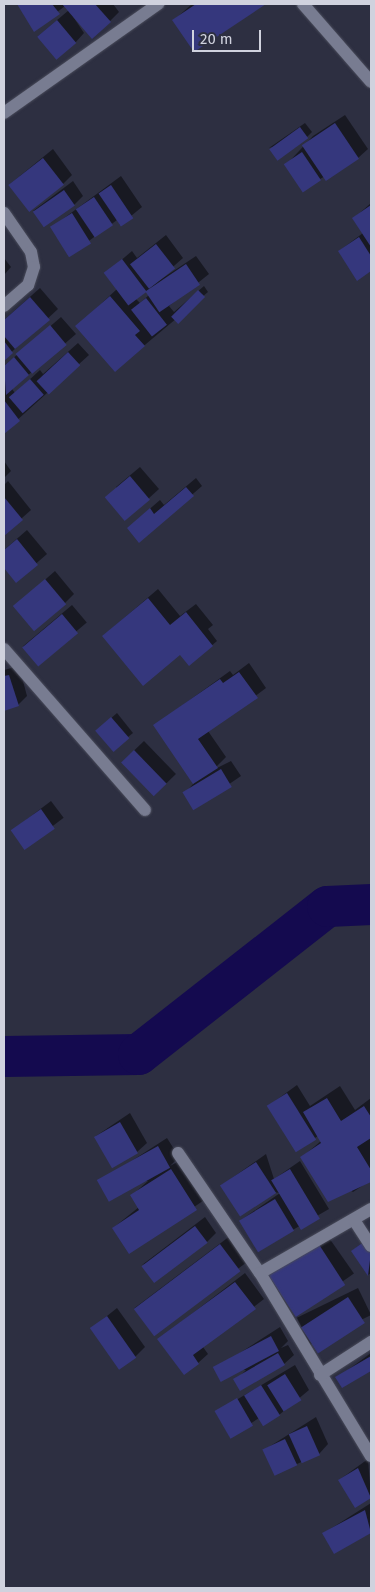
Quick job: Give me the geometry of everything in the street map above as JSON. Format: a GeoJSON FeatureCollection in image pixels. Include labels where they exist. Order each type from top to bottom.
{"type":"FeatureCollection","features":[{"type":"Feature","properties":{"kind":"street"},"geometry":{"type":"LineString","coordinates":[[4,113],[158,4]]}},
{"type":"Feature","properties":{"kind":"street"},"geometry":{"type":"LineString","coordinates":[[303,4],[371,82]]}},
{"type":"Feature","properties":{"kind":"street"},"geometry":{"type":"LineString","coordinates":[[4,213],[31,252],[34,267],[28,285],[4,306]]}},
{"type":"Feature","properties":{"kind":"street"},"geometry":{"type":"LineString","coordinates":[[4,649],[145,810]]}},
{"type":"Feature","properties":{"kind":"street"},"geometry":{"type":"LineString","coordinates":[[178,1153],[260,1273],[320,1375],[371,1456]]}},
{"type":"Feature","properties":{"kind":"street"},"geometry":{"type":"LineString","coordinates":[[260,1273],[371,1209]]}},
{"type":"Feature","properties":{"kind":"street"},"geometry":{"type":"LineString","coordinates":[[354,1220],[371,1246]]}},
{"type":"Feature","properties":{"kind":"street"},"geometry":{"type":"LineString","coordinates":[[320,1375],[371,1342]]}},
{"type":"Feature","properties":{"kind":"building"},"geometry":{"type":"Polygon","coordinates":[[[17,4],[52,4],[60,14],[34,32],[17,4]]]}},
{"type":"Feature","properties":{"kind":"building"},"geometry":{"type":"Polygon","coordinates":[[[62,4],[95,4],[111,22],[92,39],[62,4]]]}},
{"type":"Feature","properties":{"kind":"building"},"geometry":{"type":"Polygon","coordinates":[[[196,4],[266,4],[194,52],[172,20],[196,4]]]}},
{"type":"Feature","properties":{"kind":"building"},"geometry":{"type":"Polygon","coordinates":[[[57,20],[76,43],[56,60],[37,37],[57,20]]]}},
{"type":"Feature","properties":{"kind":"building"},"geometry":{"type":"Polygon","coordinates":[[[335,123],[359,159],[326,181],[302,145],[335,123]]]}},
{"type":"Feature","properties":{"kind":"building"},"geometry":{"type":"Polygon","coordinates":[[[300,127],[308,138],[277,161],[269,149],[300,127]]]}},
{"type":"Feature","properties":{"kind":"building"},"geometry":{"type":"Polygon","coordinates":[[[302,152],[321,180],[303,192],[284,164],[302,152]]]}},
{"type":"Feature","properties":{"kind":"building"},"geometry":{"type":"Polygon","coordinates":[[[43,158],[64,185],[29,212],[8,185],[43,158]]]}},
{"type":"Feature","properties":{"kind":"building"},"geometry":{"type":"Polygon","coordinates":[[[111,185],[133,218],[121,227],[99,193],[111,185]]]}},
{"type":"Feature","properties":{"kind":"building"},"geometry":{"type":"Polygon","coordinates":[[[64,190],[75,206],[44,227],[33,212],[64,190]]]}},
{"type":"Feature","properties":{"kind":"building"},"geometry":{"type":"Polygon","coordinates":[[[94,197],[113,225],[95,237],[76,209],[94,197]]]}},
{"type":"Feature","properties":{"kind":"building"},"geometry":{"type":"Polygon","coordinates":[[[371,205],[371,247],[352,218],[371,205]]]}},
{"type":"Feature","properties":{"kind":"building"},"geometry":{"type":"Polygon","coordinates":[[[72,213],[91,244],[69,257],[50,227],[72,213]]]}},
{"type":"Feature","properties":{"kind":"building"},"geometry":{"type":"Polygon","coordinates":[[[359,237],[371,256],[371,271],[357,281],[338,251],[359,237]]]}},
{"type":"Feature","properties":{"kind":"building"},"geometry":{"type":"Polygon","coordinates":[[[156,244],[175,268],[149,289],[130,264],[156,244]]]}},
{"type":"Feature","properties":{"kind":"building"},"geometry":{"type":"Polygon","coordinates":[[[122,259],[147,292],[128,306],[104,273],[122,259]]]}},
{"type":"Feature","properties":{"kind":"building"},"geometry":{"type":"Polygon","coordinates":[[[186,264],[200,285],[159,312],[145,291],[186,264]]]}},
{"type":"Feature","properties":{"kind":"building"},"geometry":{"type":"Polygon","coordinates":[[[198,290],[205,297],[178,324],[171,317],[198,290]]]}},
{"type":"Feature","properties":{"kind":"building"},"geometry":{"type":"Polygon","coordinates":[[[110,296],[140,331],[135,335],[145,346],[115,372],[75,326],[110,296]]]}},
{"type":"Feature","properties":{"kind":"building"},"geometry":{"type":"Polygon","coordinates":[[[30,297],[50,320],[15,349],[4,336],[4,320],[30,297]]]}},
{"type":"Feature","properties":{"kind":"building"},"geometry":{"type":"Polygon","coordinates":[[[146,298],[167,325],[152,336],[131,310],[146,298]]]}},
{"type":"Feature","properties":{"kind":"building"},"geometry":{"type":"Polygon","coordinates":[[[50,325],[67,345],[32,374],[16,354],[50,325]]]}},
{"type":"Feature","properties":{"kind":"building"},"geometry":{"type":"Polygon","coordinates":[[[4,341],[13,353],[4,361],[4,341]]]}},
{"type":"Feature","properties":{"kind":"building"},"geometry":{"type":"Polygon","coordinates":[[[68,352],[80,365],[49,394],[37,381],[68,352]]]}},
{"type":"Feature","properties":{"kind":"building"},"geometry":{"type":"Polygon","coordinates":[[[14,357],[29,375],[6,395],[4,366],[14,357]]]}},
{"type":"Feature","properties":{"kind":"building"},"geometry":{"type":"Polygon","coordinates":[[[30,379],[44,395],[23,413],[9,397],[30,379]]]}},
{"type":"Feature","properties":{"kind":"building"},"geometry":{"type":"Polygon","coordinates":[[[4,400],[20,421],[4,434],[4,400]]]}},
{"type":"Feature","properties":{"kind":"building"},"geometry":{"type":"Polygon","coordinates":[[[130,476],[150,500],[125,521],[105,497],[130,476]]]}},
{"type":"Feature","properties":{"kind":"building"},"geometry":{"type":"Polygon","coordinates":[[[186,487],[194,496],[139,543],[127,528],[150,508],[154,514],[186,487]]]}},
{"type":"Feature","properties":{"kind":"building"},"geometry":{"type":"Polygon","coordinates":[[[4,497],[23,520],[4,536],[4,497]]]}},
{"type":"Feature","properties":{"kind":"building"},"geometry":{"type":"Polygon","coordinates":[[[17,539],[38,565],[16,583],[4,568],[4,550],[17,539]]]}},
{"type":"Feature","properties":{"kind":"building"},"geometry":{"type":"Polygon","coordinates":[[[45,579],[66,604],[34,631],[13,606],[45,579]]]}},
{"type":"Feature","properties":{"kind":"building"},"geometry":{"type":"Polygon","coordinates":[[[148,598],[170,625],[186,612],[213,646],[189,666],[180,655],[143,686],[102,636],[148,598]]]}},
{"type":"Feature","properties":{"kind":"building"},"geometry":{"type":"Polygon","coordinates":[[[62,614],[78,633],[38,667],[22,647],[62,614]]]}},
{"type":"Feature","properties":{"kind":"building"},"geometry":{"type":"Polygon","coordinates":[[[239,672],[258,698],[198,739],[218,768],[193,784],[153,725],[220,679],[223,683],[239,672]]]}},
{"type":"Feature","properties":{"kind":"building"},"geometry":{"type":"Polygon","coordinates":[[[9,675],[19,706],[4,711],[4,676],[9,675]]]}},
{"type":"Feature","properties":{"kind":"building"},"geometry":{"type":"Polygon","coordinates":[[[111,717],[129,738],[114,752],[95,731],[111,717]]]}},
{"type":"Feature","properties":{"kind":"building"},"geometry":{"type":"Polygon","coordinates":[[[134,750],[167,784],[154,796],[121,763],[134,750]]]}},
{"type":"Feature","properties":{"kind":"building"},"geometry":{"type":"Polygon","coordinates":[[[221,769],[232,787],[193,810],[182,792],[221,769]]]}},
{"type":"Feature","properties":{"kind":"building"},"geometry":{"type":"Polygon","coordinates":[[[41,809],[55,829],[24,850],[11,830],[41,809]]]}},
{"type":"Feature","properties":{"kind":"building"},"geometry":{"type":"Polygon","coordinates":[[[287,1093],[316,1140],[296,1152],[267,1106],[287,1093]]]}},
{"type":"Feature","properties":{"kind":"building"},"geometry":{"type":"Polygon","coordinates":[[[327,1098],[341,1121],[364,1106],[371,1117],[371,1138],[357,1147],[371,1170],[371,1182],[328,1202],[300,1157],[321,1143],[303,1112],[327,1098]]]}},
{"type":"Feature","properties":{"kind":"building"},"geometry":{"type":"Polygon","coordinates":[[[120,1122],[138,1153],[112,1168],[94,1137],[120,1122]]]}},
{"type":"Feature","properties":{"kind":"building"},"geometry":{"type":"Polygon","coordinates":[[[158,1146],[170,1168],[109,1202],[97,1180],[158,1146]]]}},
{"type":"Feature","properties":{"kind":"building"},"geometry":{"type":"Polygon","coordinates":[[[256,1162],[276,1193],[240,1216],[220,1185],[256,1162]]]}},
{"type":"Feature","properties":{"kind":"building"},"geometry":{"type":"Polygon","coordinates":[[[171,1169],[197,1210],[129,1254],[112,1228],[139,1210],[130,1195],[171,1169]]]}},
{"type":"Feature","properties":{"kind":"building"},"geometry":{"type":"Polygon","coordinates":[[[290,1169],[320,1219],[301,1230],[271,1180],[290,1169]]]}},
{"type":"Feature","properties":{"kind":"building"},"geometry":{"type":"Polygon","coordinates":[[[275,1199],[294,1231],[258,1252],[239,1221],[275,1199]]]}},
{"type":"Feature","properties":{"kind":"building"},"geometry":{"type":"Polygon","coordinates":[[[195,1226],[208,1243],[154,1283],[141,1266],[195,1226]]]}},
{"type":"Feature","properties":{"kind":"building"},"geometry":{"type":"Polygon","coordinates":[[[365,1241],[371,1252],[368,1276],[351,1251],[365,1241]]]}},
{"type":"Feature","properties":{"kind":"building"},"geometry":{"type":"Polygon","coordinates":[[[318,1243],[345,1285],[296,1317],[269,1275],[318,1243]]]}},
{"type":"Feature","properties":{"kind":"building"},"geometry":{"type":"Polygon","coordinates":[[[220,1244],[240,1271],[154,1336],[134,1309],[220,1244]]]}},
{"type":"Feature","properties":{"kind":"building"},"geometry":{"type":"Polygon","coordinates":[[[235,1282],[256,1309],[193,1355],[199,1364],[184,1375],[157,1339],[235,1282]]]}},
{"type":"Feature","properties":{"kind":"building"},"geometry":{"type":"Polygon","coordinates":[[[348,1297],[365,1323],[318,1353],[301,1327],[348,1297]]]}},
{"type":"Feature","properties":{"kind":"building"},"geometry":{"type":"Polygon","coordinates":[[[107,1316],[136,1358],[119,1370],[90,1328],[107,1316]]]}},
{"type":"Feature","properties":{"kind":"building"},"geometry":{"type":"Polygon","coordinates":[[[271,1336],[279,1351],[221,1382],[213,1367],[271,1336]]]}},
{"type":"Feature","properties":{"kind":"building"},"geometry":{"type":"Polygon","coordinates":[[[278,1353],[285,1365],[240,1391],[233,1379],[278,1353]]]}},
{"type":"Feature","properties":{"kind":"building"},"geometry":{"type":"Polygon","coordinates":[[[371,1356],[371,1371],[342,1388],[335,1377],[371,1356]]]}},
{"type":"Feature","properties":{"kind":"building"},"geometry":{"type":"Polygon","coordinates":[[[285,1374],[301,1400],[284,1411],[267,1385],[285,1374]]]}},
{"type":"Feature","properties":{"kind":"building"},"geometry":{"type":"Polygon","coordinates":[[[261,1385],[280,1416],[263,1426],[244,1396],[261,1385]]]}},
{"type":"Feature","properties":{"kind":"building"},"geometry":{"type":"Polygon","coordinates":[[[237,1398],[253,1426],[230,1439],[214,1411],[237,1398]]]}},
{"type":"Feature","properties":{"kind":"building"},"geometry":{"type":"Polygon","coordinates":[[[307,1426],[320,1455],[302,1463],[289,1434],[307,1426]]]}},
{"type":"Feature","properties":{"kind":"building"},"geometry":{"type":"Polygon","coordinates":[[[285,1439],[297,1465],[275,1476],[262,1450],[285,1439]]]}},
{"type":"Feature","properties":{"kind":"building"},"geometry":{"type":"Polygon","coordinates":[[[358,1468],[371,1498],[355,1508],[338,1480],[358,1468]]]}},
{"type":"Feature","properties":{"kind":"building"},"geometry":{"type":"Polygon","coordinates":[[[365,1510],[371,1533],[334,1554],[322,1533],[365,1510]]]}},
{"type":"Feature","properties":{"kind":"waterway"},"geometry":{"type":"LineString","coordinates":[[4,1056],[138,1054],[327,906],[371,904]]}}]}
